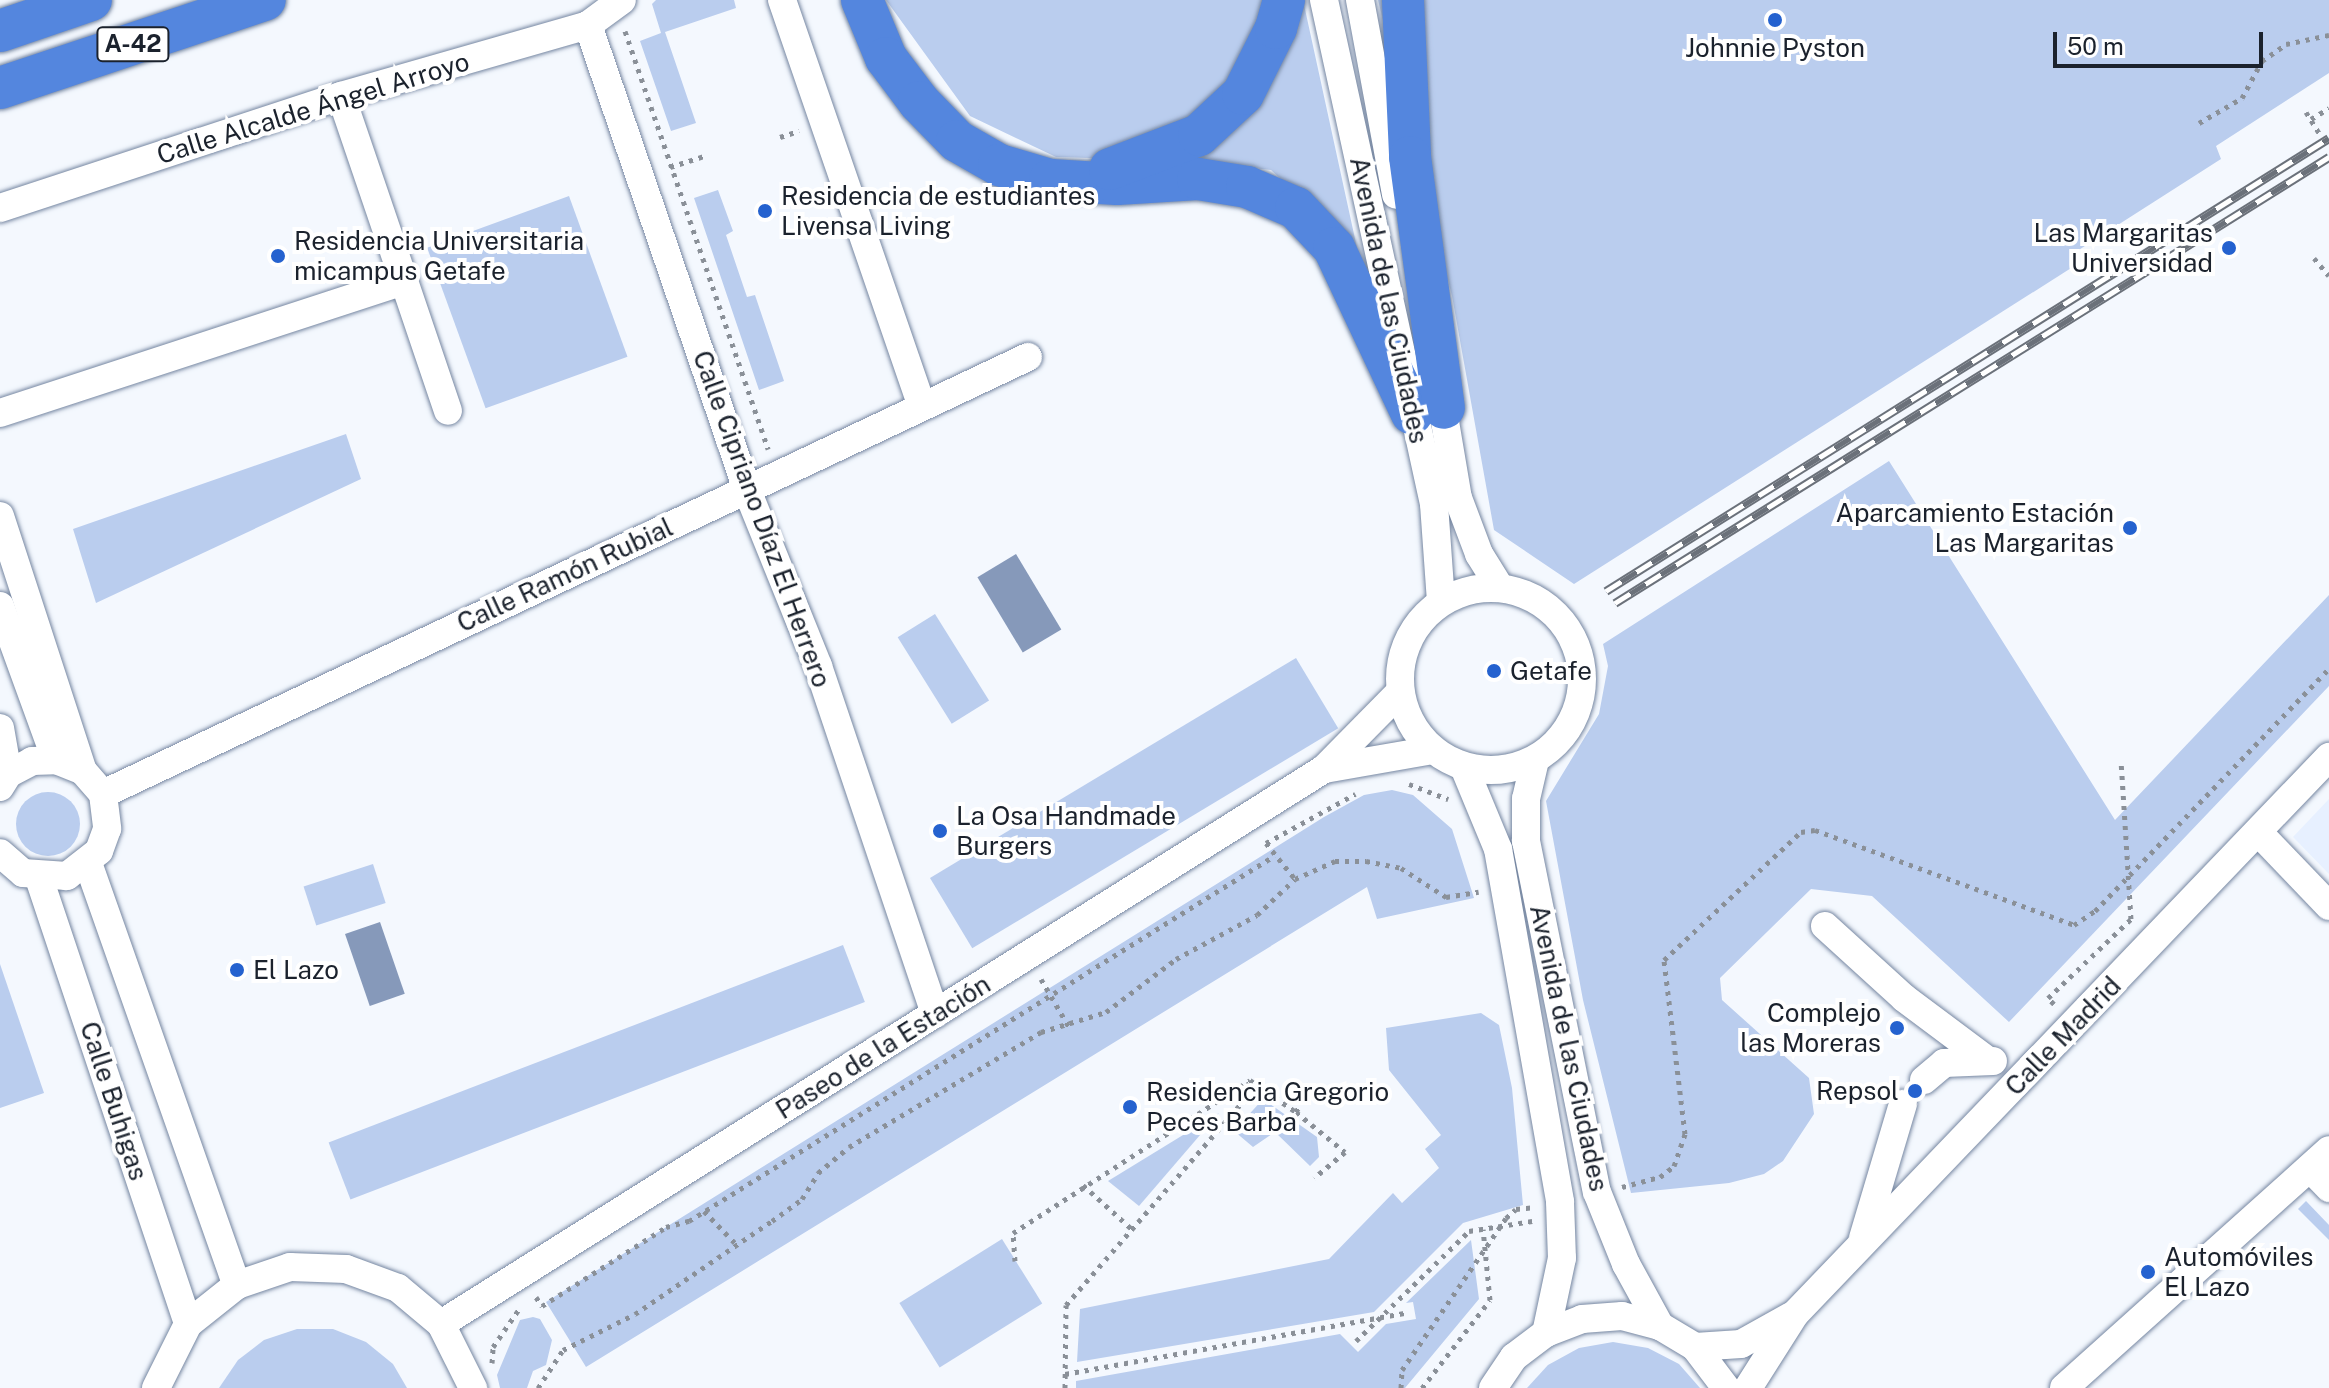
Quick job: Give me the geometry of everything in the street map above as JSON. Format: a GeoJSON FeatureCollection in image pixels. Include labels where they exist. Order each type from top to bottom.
{"type":"FeatureCollection","features":[{"type":"Feature","properties":{"kind":"highway","name":"A-42"},"geometry":{"type":"LineString","coordinates":[[0,31],[91,0]]}},
{"type":"Feature","properties":{"kind":"highway","name":"A-42"},"geometry":{"type":"LineString","coordinates":[[0,88],[265,0]]}},
{"type":"Feature","properties":{"kind":"highway"},"geometry":{"type":"LineString","coordinates":[[862,0],[886,58],[919,102],[957,141],[999,165],[1050,180],[1117,184],[1198,179],[1247,187],[1296,208],[1334,248],[1428,411]]}},
{"type":"Feature","properties":{"kind":"highway"},"geometry":{"type":"LineString","coordinates":[[889,0],[893,30],[919,102]]}},
{"type":"Feature","properties":{"kind":"highway"},"geometry":{"type":"LineString","coordinates":[[1050,180],[1137,163],[1199,135],[1243,94],[1276,28],[1284,0]]}},
{"type":"Feature","properties":{"kind":"highway"},"geometry":{"type":"LineString","coordinates":[[1403,0],[1410,157],[1428,411]]}},
{"type":"Feature","properties":{"kind":"street"},"geometry":{"type":"LineString","coordinates":[[782,0],[922,407]]}},
{"type":"Feature","properties":{"kind":"street","name":"Avenida de las Ciudades"},"geometry":{"type":"LineString","coordinates":[[1324,0],[1428,411],[1479,554],[1500,587]]}},
{"type":"Feature","properties":{"kind":"street","name":"Avenida de las Ciudades"},"geometry":{"type":"LineString","coordinates":[[1360,0],[1428,411],[1441,602]]}},
{"type":"Feature","properties":{"kind":"street","name":"Calle Alcalde Ángel Arroyo"},"geometry":{"type":"LineString","coordinates":[[0,208],[341,96],[588,25],[627,9]]}},
{"type":"Feature","properties":{"kind":"street","name":"Calle Cipriano Díaz El Herrero"},"geometry":{"type":"LineString","coordinates":[[588,25],[747,490],[818,666],[935,1014]]}},
{"type":"Feature","properties":{"kind":"street"},"geometry":{"type":"LineString","coordinates":[[341,96],[448,411]]}},
{"type":"Feature","properties":{"kind":"street"},"geometry":{"type":"LineString","coordinates":[[0,413],[404,281]]}},
{"type":"Feature","properties":{"kind":"street","name":"Calle Ramón Rubial"},"geometry":{"type":"LineString","coordinates":[[103,794],[1028,357]]}},
{"type":"Feature","properties":{"kind":"street"},"geometry":{"type":"LineString","coordinates":[[0,516],[83,771],[103,794],[107,829],[88,863],[67,876],[39,878],[1,857]]}},
{"type":"Feature","properties":{"kind":"street"},"geometry":{"type":"LineString","coordinates":[[1500,587],[1529,595],[1553,611],[1571,634],[1582,661],[1583,690],[1575,718],[1558,742],[1535,760],[1512,769],[1464,767],[1433,750],[1411,724],[1400,692],[1407,641],[1441,602],[1469,590],[1500,587]]}},
{"type":"Feature","properties":{"kind":"street"},"geometry":{"type":"LineString","coordinates":[[0,606],[56,760]]}},
{"type":"Feature","properties":{"kind":"street","name":"Paseo de la Estación"},"geometry":{"type":"LineString","coordinates":[[441,1324],[528,1284],[935,1014],[1324,769],[1400,692]]}},
{"type":"Feature","properties":{"kind":"street"},"geometry":{"type":"LineString","coordinates":[[0,728],[4,781]]}},
{"type":"Feature","properties":{"kind":"street","name":"Paseo de la Estación"},"geometry":{"type":"LineString","coordinates":[[1324,769],[1433,750]]}},
{"type":"Feature","properties":{"kind":"street","name":"Calle Madrid"},"geometry":{"type":"LineString","coordinates":[[1748,1388],[1795,1314],[2329,757]]}},
{"type":"Feature","properties":{"kind":"street"},"geometry":{"type":"LineString","coordinates":[[4,781],[32,761],[56,760],[83,771]]}},
{"type":"Feature","properties":{"kind":"street","name":"Avenida de las Ciudades"},"geometry":{"type":"LineString","coordinates":[[1535,760],[1526,799],[1526,841],[1597,1192],[1626,1264],[1660,1326]]}},
{"type":"Feature","properties":{"kind":"street","name":"Avenida de las Ciudades"},"geometry":{"type":"LineString","coordinates":[[1464,767],[1498,849],[1560,1202],[1562,1258],[1546,1333]]}},
{"type":"Feature","properties":{"kind":"street"},"geometry":{"type":"LineString","coordinates":[[2259,833],[2329,906]]}},
{"type":"Feature","properties":{"kind":"street","name":"Calle Buhigas"},"geometry":{"type":"LineString","coordinates":[[88,863],[237,1285]]}},
{"type":"Feature","properties":{"kind":"street","name":"Calle Buhigas"},"geometry":{"type":"LineString","coordinates":[[39,878],[188,1324]]}},
{"type":"Feature","properties":{"kind":"street"},"geometry":{"type":"LineString","coordinates":[[1825,926],[1904,998],[1987,1060]]}},
{"type":"Feature","properties":{"kind":"street"},"geometry":{"type":"LineString","coordinates":[[1924,1080],[1944,1063],[1987,1060],[2029,1071]]}},
{"type":"Feature","properties":{"kind":"street"},"geometry":{"type":"LineString","coordinates":[[1860,1246],[1903,1104]]}},
{"type":"Feature","properties":{"kind":"street"},"geometry":{"type":"LineString","coordinates":[[2064,1388],[2323,1169]]}},
{"type":"Feature","properties":{"kind":"street"},"geometry":{"type":"LineString","coordinates":[[156,1388],[188,1324],[237,1285],[290,1267],[346,1269],[398,1288],[441,1324],[482,1383]]}},
{"type":"Feature","properties":{"kind":"street","name":"Calle Madrid"},"geometry":{"type":"LineString","coordinates":[[1695,1347],[1741,1344],[1795,1314]]}},
{"type":"Feature","properties":{"kind":"street"},"geometry":{"type":"LineString","coordinates":[[1493,1388],[1514,1357],[1546,1333],[1582,1319],[1608,1317],[1660,1326],[1695,1347],[1726,1388]]}},
{"type":"Feature","properties":{"kind":"path"},"geometry":{"type":"LineString","coordinates":[[627,9],[624,27],[768,449],[781,443]]}},
{"type":"Feature","properties":{"kind":"path"},"geometry":{"type":"LineString","coordinates":[[2199,123],[2242,98],[2262,61],[2286,44],[2329,35]]}},
{"type":"Feature","properties":{"kind":"path"},"geometry":{"type":"LineString","coordinates":[[2311,119],[2329,108]]}},
{"type":"Feature","properties":{"kind":"path"},"geometry":{"type":"LineString","coordinates":[[2306,112],[2321,136]]}},
{"type":"Feature","properties":{"kind":"path"},"geometry":{"type":"LineString","coordinates":[[780,137],[808,128]]}},
{"type":"Feature","properties":{"kind":"path"},"geometry":{"type":"LineString","coordinates":[[639,178],[706,155]]}},
{"type":"Feature","properties":{"kind":"path"},"geometry":{"type":"LineString","coordinates":[[2314,258],[2329,276]]}},
{"type":"Feature","properties":{"kind":"path"},"geometry":{"type":"LineString","coordinates":[[1597,1192],[1660,1177],[1682,1151],[1685,1134],[1664,960],[1801,832],[1815,830],[2074,925],[2131,874],[2329,669]]}},
{"type":"Feature","properties":{"kind":"path"},"geometry":{"type":"LineString","coordinates":[[2075,1024],[2048,998],[2131,919],[2131,874],[2121,762]]}},
{"type":"Feature","properties":{"kind":"path"},"geometry":{"type":"LineString","coordinates":[[1399,781],[1457,806]]}},
{"type":"Feature","properties":{"kind":"path"},"geometry":{"type":"LineString","coordinates":[[1266,843],[1368,788]]}},
{"type":"Feature","properties":{"kind":"path"},"geometry":{"type":"LineString","coordinates":[[1248,817],[1274,856],[1295,879]]}},
{"type":"Feature","properties":{"kind":"path"},"geometry":{"type":"LineString","coordinates":[[482,1383],[493,1347],[528,1284],[542,1306],[666,1227],[704,1211],[1274,856]]}},
{"type":"Feature","properties":{"kind":"path"},"geometry":{"type":"LineString","coordinates":[[538,1388],[563,1350],[635,1314],[802,1199],[818,1173],[849,1147],[1041,1032],[1069,1027],[1106,1012],[1176,959],[1257,915],[1295,879],[1335,861],[1366,861],[1401,868],[1446,897],[1478,890]]}},
{"type":"Feature","properties":{"kind":"path"},"geometry":{"type":"LineString","coordinates":[[1477,874],[1481,905]]}},
{"type":"Feature","properties":{"kind":"path"},"geometry":{"type":"LineString","coordinates":[[1028,956],[1069,1027]]}},
{"type":"Feature","properties":{"kind":"path"},"geometry":{"type":"LineString","coordinates":[[1250,1080],[1345,1152],[1314,1178]]}},
{"type":"Feature","properties":{"kind":"path"},"geometry":{"type":"LineString","coordinates":[[1015,1261],[1013,1233],[1250,1080]]}},
{"type":"Feature","properties":{"kind":"path"},"geometry":{"type":"LineString","coordinates":[[1065,1388],[1066,1305],[1248,1096],[1250,1080]]}},
{"type":"Feature","properties":{"kind":"path"},"geometry":{"type":"LineString","coordinates":[[1296,1112],[1306,1094]]}},
{"type":"Feature","properties":{"kind":"path"},"geometry":{"type":"LineString","coordinates":[[1083,1185],[1133,1230]]}},
{"type":"Feature","properties":{"kind":"path"},"geometry":{"type":"LineString","coordinates":[[1356,1341],[1469,1231],[1533,1223],[1530,1197]]}},
{"type":"Feature","properties":{"kind":"path"},"geometry":{"type":"LineString","coordinates":[[1401,1388],[1402,1370],[1499,1228],[1516,1209],[1560,1202]]}},
{"type":"Feature","properties":{"kind":"path"},"geometry":{"type":"LineString","coordinates":[[704,1211],[736,1244]]}},
{"type":"Feature","properties":{"kind":"path"},"geometry":{"type":"LineString","coordinates":[[1422,1388],[1490,1300],[1483,1229]]}},
{"type":"Feature","properties":{"kind":"path"},"geometry":{"type":"LineString","coordinates":[[1065,1374],[1408,1312]]}},
{"type":"Feature","properties":{"kind":"shaded area"},"geometry":{"type":"Polygon","coordinates":[[[656,0],[734,0],[736,8],[665,32],[696,123],[671,131],[640,41],[661,33],[652,4],[656,0]]]}},
{"type":"Feature","properties":{"kind":"shaded area"},"geometry":{"type":"Polygon","coordinates":[[[886,0],[1303,0],[1357,248],[1271,170],[1191,161],[1056,157],[970,116],[886,0]]]}},
{"type":"Feature","properties":{"kind":"shaded area"},"geometry":{"type":"Polygon","coordinates":[[[1378,0],[2329,0],[2329,73],[2216,146],[2221,159],[2074,253],[2079,263],[1574,584],[1494,530],[1452,296],[1378,0]]]}},
{"type":"Feature","properties":{"kind":"shaded area"},"geometry":{"type":"Polygon","coordinates":[[[718,190],[733,231],[726,235],[747,297],[755,295],[784,381],[759,390],[694,198],[718,190]]]}},
{"type":"Feature","properties":{"kind":"shaded area"},"geometry":{"type":"Polygon","coordinates":[[[569,196],[627,357],[486,408],[427,248],[569,196]]]}},
{"type":"Feature","properties":{"kind":"shaded area"},"geometry":{"type":"Polygon","coordinates":[[[346,434],[361,479],[96,603],[73,529],[346,434]]]}},
{"type":"Feature","properties":{"kind":"shaded area"},"geometry":{"type":"Polygon","coordinates":[[[1889,461],[2115,820],[2329,595],[2329,686],[2009,1022],[1872,896],[1811,889],[1720,978],[1722,1000],[1809,1078],[1814,1114],[1783,1161],[1764,1174],[1729,1183],[1631,1193],[1583,1000],[1546,801],[1599,714],[1608,666],[1603,644],[1889,461]]]}},
{"type":"Feature","properties":{"kind":"shaded area"},"geometry":{"type":"Polygon","coordinates":[[[1016,554],[1061,629],[1023,653],[977,577],[1016,554]]]}},
{"type":"Feature","properties":{"kind":"shaded area"},"geometry":{"type":"Polygon","coordinates":[[[935,614],[989,701],[952,724],[898,637],[935,614]]]}},
{"type":"Feature","properties":{"kind":"shaded area"},"geometry":{"type":"Polygon","coordinates":[[[1296,658],[1338,728],[972,948],[930,878],[1296,658]]]}},
{"type":"Feature","properties":{"kind":"shaded area"},"geometry":{"type":"Polygon","coordinates":[[[1392,790],[1413,795],[1452,829],[1474,898],[1377,919],[1367,887],[586,1367],[546,1302],[1324,817],[1364,795],[1392,790]]]}},
{"type":"Feature","properties":{"kind":"shaded area"},"geometry":{"type":"Polygon","coordinates":[[[42,792],[54,792],[71,801],[78,812],[78,836],[71,847],[54,856],[42,856],[30,851],[21,842],[16,830],[16,818],[21,806],[30,797],[42,792]]]}},
{"type":"Feature","properties":{"kind":"shaded area"},"geometry":{"type":"Polygon","coordinates":[[[2329,799],[2329,874],[2293,837],[2329,799]]]}},
{"type":"Feature","properties":{"kind":"shaded area"},"geometry":{"type":"Polygon","coordinates":[[[373,864],[386,903],[316,926],[304,887],[373,864]]]}},
{"type":"Feature","properties":{"kind":"shaded area"},"geometry":{"type":"Polygon","coordinates":[[[380,922],[405,994],[370,1006],[345,934],[380,922]]]}},
{"type":"Feature","properties":{"kind":"shaded area"},"geometry":{"type":"Polygon","coordinates":[[[843,945],[865,1002],[350,1199],[329,1142],[843,945]]]}},
{"type":"Feature","properties":{"kind":"shaded area"},"geometry":{"type":"Polygon","coordinates":[[[0,964],[44,1093],[0,1108],[0,964]]]}},
{"type":"Feature","properties":{"kind":"shaded area"},"geometry":{"type":"Polygon","coordinates":[[[1481,1013],[1499,1025],[1512,1088],[1523,1205],[1463,1223],[1374,1312],[1077,1362],[1080,1309],[1329,1259],[1393,1193],[1402,1203],[1439,1168],[1425,1149],[1441,1135],[1389,1070],[1386,1028],[1481,1013]]]}},
{"type":"Feature","properties":{"kind":"shaded area"},"geometry":{"type":"Polygon","coordinates":[[[1263,1099],[1317,1137],[1319,1157],[1310,1166],[1275,1132],[1253,1147],[1234,1131],[1263,1099]]]}},
{"type":"Feature","properties":{"kind":"shaded area"},"geometry":{"type":"Polygon","coordinates":[[[1219,1113],[1139,1206],[1108,1181],[1219,1113]]]}},
{"type":"Feature","properties":{"kind":"shaded area"},"geometry":{"type":"Polygon","coordinates":[[[2306,1201],[2329,1225],[2329,1240],[2298,1209],[2306,1201]]]}},
{"type":"Feature","properties":{"kind":"shaded area"},"geometry":{"type":"Polygon","coordinates":[[[1002,1239],[1042,1303],[940,1368],[899,1303],[1002,1239]]]}},
{"type":"Feature","properties":{"kind":"shaded area"},"geometry":{"type":"Polygon","coordinates":[[[1471,1240],[1479,1299],[1405,1388],[1076,1388],[1076,1381],[1340,1334],[1358,1352],[1386,1324],[1416,1319],[1413,1302],[1406,1303],[1471,1240]]]}},
{"type":"Feature","properties":{"kind":"shaded area"},"geometry":{"type":"Polygon","coordinates":[[[540,1319],[552,1340],[546,1365],[533,1371],[527,1388],[500,1388],[497,1375],[520,1320],[540,1319]]]}},
{"type":"Feature","properties":{"kind":"shaded area"},"geometry":{"type":"Polygon","coordinates":[[[297,1329],[333,1329],[366,1342],[393,1364],[407,1388],[219,1388],[238,1360],[264,1340],[297,1329]]]}},
{"type":"Feature","properties":{"kind":"shaded area"},"geometry":{"type":"Polygon","coordinates":[[[1613,1342],[1648,1348],[1679,1364],[1700,1388],[1527,1388],[1548,1365],[1579,1348],[1613,1342]]]}},
{"type":"Feature","properties":{"kind":"railway"},"geometry":{"type":"LineString","coordinates":[[1606,591],[2329,138]]}},
{"type":"Feature","properties":{"kind":"railway"},"geometry":{"type":"LineString","coordinates":[[1615,603],[2329,157]]}},
{"type":"Feature","properties":{"kind":"place","name":"Johnnie Pyston"},"geometry":{"type":"Point","coordinates":[1775,20]}},
{"type":"Feature","properties":{"kind":"place","name":"Residencia de estudiantes Livensa Living"},"geometry":{"type":"Point","coordinates":[765,211]}},
{"type":"Feature","properties":{"kind":"place","name":"Las Margaritas Universidad"},"geometry":{"type":"Point","coordinates":[2229,248]}},
{"type":"Feature","properties":{"kind":"place","name":"Residencia Universitaria micampus Getafe"},"geometry":{"type":"Point","coordinates":[278,256]}},
{"type":"Feature","properties":{"kind":"place","name":"Aparcamiento Estación Las Margaritas"},"geometry":{"type":"Point","coordinates":[2130,528]}},
{"type":"Feature","properties":{"kind":"place","name":"Getafe"},"geometry":{"type":"Point","coordinates":[1494,671]}},
{"type":"Feature","properties":{"kind":"place","name":"La Osa Handmade Burgers"},"geometry":{"type":"Point","coordinates":[940,831]}},
{"type":"Feature","properties":{"kind":"place","name":"El Lazo"},"geometry":{"type":"Point","coordinates":[237,970]}},
{"type":"Feature","properties":{"kind":"place","name":"Complejo las Moreras"},"geometry":{"type":"Point","coordinates":[1897,1028]}},
{"type":"Feature","properties":{"kind":"place","name":"Repsol"},"geometry":{"type":"Point","coordinates":[1915,1091]}},
{"type":"Feature","properties":{"kind":"place","name":"Residencia Gregorio Peces Barba"},"geometry":{"type":"Point","coordinates":[1130,1107]}},
{"type":"Feature","properties":{"kind":"place","name":"Automóviles El Lazo"},"geometry":{"type":"Point","coordinates":[2148,1272]}}]}
